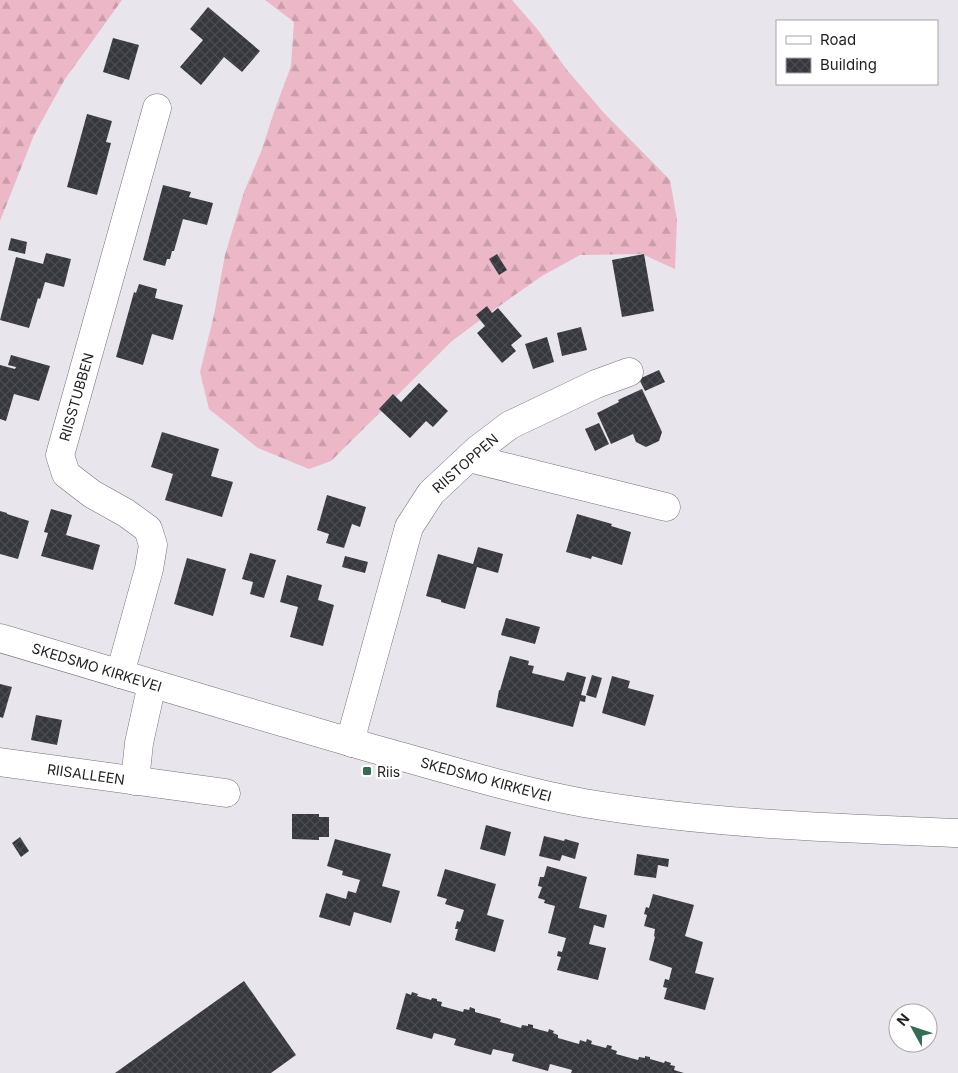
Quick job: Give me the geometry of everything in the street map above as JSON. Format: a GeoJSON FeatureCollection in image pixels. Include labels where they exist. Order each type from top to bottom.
{"type":"FeatureCollection","features":[{"type":"Feature","properties":{"kind":"main road","name":"RIISSTUBBEN"},"geometry":{"type":"LineString","coordinates":[[120,674],[149,569],[153,545],[148,528],[92,494],[66,474],[60,454],[157,108]]}},
{"type":"Feature","properties":{"kind":"main road","name":"RIISTOPPEN"},"geometry":{"type":"LineString","coordinates":[[352,743],[354,727],[409,527],[431,493],[469,458],[510,425],[596,384],[628,372]]}},
{"type":"Feature","properties":{"kind":"main road"},"geometry":{"type":"LineString","coordinates":[[469,458],[666,507]]}},
{"type":"Feature","properties":{"kind":"main road","name":"SKEDSMO KIRKEVEI"},"geometry":{"type":"LineString","coordinates":[[0,638],[352,743],[545,795],[647,813],[704,819],[784,825],[958,833]]}},
{"type":"Feature","properties":{"kind":"main road","name":"RIISALLEEN"},"geometry":{"type":"LineString","coordinates":[[0,762],[135,781],[140,736],[152,684]]}},
{"type":"Feature","properties":{"kind":"main road"},"geometry":{"type":"LineString","coordinates":[[135,781],[226,792]]}},
{"type":"Feature","properties":{"kind":"green space"},"geometry":{"type":"Polygon","coordinates":[[[0,0],[122,0],[65,79],[34,135],[0,221],[0,0]]]}},
{"type":"Feature","properties":{"kind":"green space"},"geometry":{"type":"Polygon","coordinates":[[[265,0],[512,0],[538,30],[567,70],[604,113],[670,180],[677,220],[675,269],[642,254],[580,255],[542,276],[452,341],[331,461],[309,469],[258,448],[209,409],[200,372],[214,315],[225,255],[244,192],[261,152],[291,66],[294,22],[265,0]]]}},
{"type":"Feature","properties":{"kind":"building"},"geometry":{"type":"Polygon","coordinates":[[[208,7],[260,51],[242,72],[224,57],[201,85],[180,67],[203,40],[190,29],[208,7]]]}},
{"type":"Feature","properties":{"kind":"building"},"geometry":{"type":"Polygon","coordinates":[[[113,38],[139,45],[129,80],[103,72],[113,38]]]}},
{"type":"Feature","properties":{"kind":"building"},"geometry":{"type":"Polygon","coordinates":[[[87,114],[112,121],[106,142],[111,143],[97,195],[67,187],[87,114]]]}},
{"type":"Feature","properties":{"kind":"building"},"geometry":{"type":"Polygon","coordinates":[[[163,185],[191,192],[189,197],[213,203],[207,225],[183,219],[174,251],[172,251],[170,259],[167,259],[165,266],[143,260],[163,185]]]}},
{"type":"Feature","properties":{"kind":"building"},"geometry":{"type":"Polygon","coordinates":[[[11,238],[27,242],[25,254],[8,250],[11,238]]]}},
{"type":"Feature","properties":{"kind":"building"},"geometry":{"type":"Polygon","coordinates":[[[46,253],[71,259],[64,287],[45,282],[29,328],[0,320],[16,257],[43,264],[46,253]]]}},
{"type":"Feature","properties":{"kind":"building"},"geometry":{"type":"Polygon","coordinates":[[[497,254],[507,270],[499,275],[489,259],[497,254]]]}},
{"type":"Feature","properties":{"kind":"building"},"geometry":{"type":"Polygon","coordinates":[[[644,254],[654,311],[622,317],[612,260],[644,254]]]}},
{"type":"Feature","properties":{"kind":"building"},"geometry":{"type":"Polygon","coordinates":[[[139,284],[157,289],[155,298],[183,305],[173,340],[152,334],[143,365],[116,357],[134,292],[136,293],[139,284]]]}},
{"type":"Feature","properties":{"kind":"building"},"geometry":{"type":"Polygon","coordinates":[[[487,306],[492,313],[498,308],[522,336],[511,345],[516,351],[502,363],[477,333],[485,326],[476,315],[487,306]]]}},
{"type":"Feature","properties":{"kind":"building"},"geometry":{"type":"Polygon","coordinates":[[[581,327],[587,350],[562,356],[557,333],[581,327]]]}},
{"type":"Feature","properties":{"kind":"building"},"geometry":{"type":"Polygon","coordinates":[[[547,337],[554,362],[533,369],[525,344],[547,337]]]}},
{"type":"Feature","properties":{"kind":"building"},"geometry":{"type":"Polygon","coordinates":[[[11,355],[50,366],[39,401],[14,394],[6,421],[0,419],[0,365],[15,369],[16,367],[8,365],[11,355]]]}},
{"type":"Feature","properties":{"kind":"building"},"geometry":{"type":"Polygon","coordinates":[[[659,370],[665,382],[645,391],[639,379],[659,370]]]}},
{"type":"Feature","properties":{"kind":"building"},"geometry":{"type":"Polygon","coordinates":[[[419,383],[448,411],[433,427],[426,421],[410,438],[379,409],[393,394],[401,402],[419,383]]]}},
{"type":"Feature","properties":{"kind":"building"},"geometry":{"type":"Polygon","coordinates":[[[642,389],[662,432],[659,441],[646,447],[636,442],[633,434],[611,444],[597,413],[619,402],[618,400],[642,389]]]}},
{"type":"Feature","properties":{"kind":"building"},"geometry":{"type":"Polygon","coordinates":[[[599,423],[609,444],[595,451],[585,429],[599,423]]]}},
{"type":"Feature","properties":{"kind":"building"},"geometry":{"type":"Polygon","coordinates":[[[162,432],[219,449],[211,476],[233,482],[222,517],[165,500],[173,474],[151,467],[162,432]]]}},
{"type":"Feature","properties":{"kind":"building"},"geometry":{"type":"Polygon","coordinates":[[[327,495],[366,507],[360,527],[352,524],[344,548],[326,543],[329,534],[317,530],[327,495]]]}},
{"type":"Feature","properties":{"kind":"building"},"geometry":{"type":"Polygon","coordinates":[[[51,509],[72,515],[66,535],[100,545],[93,570],[41,556],[48,533],[44,532],[51,509]]]}},
{"type":"Feature","properties":{"kind":"building"},"geometry":{"type":"Polygon","coordinates":[[[0,511],[29,521],[18,559],[0,554],[0,511]]]}},
{"type":"Feature","properties":{"kind":"building"},"geometry":{"type":"Polygon","coordinates":[[[577,514],[612,524],[611,526],[631,532],[622,565],[592,556],[591,559],[566,552],[577,514]]]}},
{"type":"Feature","properties":{"kind":"building"},"geometry":{"type":"Polygon","coordinates":[[[478,547],[503,554],[498,573],[477,567],[465,609],[426,596],[438,554],[473,564],[478,547]]]}},
{"type":"Feature","properties":{"kind":"building"},"geometry":{"type":"Polygon","coordinates":[[[250,553],[276,560],[264,598],[250,594],[253,582],[242,579],[250,553]]]}},
{"type":"Feature","properties":{"kind":"building"},"geometry":{"type":"Polygon","coordinates":[[[345,556],[368,562],[365,573],[342,567],[345,556]]]}},
{"type":"Feature","properties":{"kind":"building"},"geometry":{"type":"Polygon","coordinates":[[[187,558],[226,569],[213,616],[174,604],[187,558]]]}},
{"type":"Feature","properties":{"kind":"building"},"geometry":{"type":"Polygon","coordinates":[[[287,575],[322,585],[318,600],[334,605],[323,646],[290,637],[298,607],[280,602],[287,575]]]}},
{"type":"Feature","properties":{"kind":"building"},"geometry":{"type":"Polygon","coordinates":[[[506,618],[540,627],[535,644],[501,635],[506,618]]]}},
{"type":"Feature","properties":{"kind":"building"},"geometry":{"type":"Polygon","coordinates":[[[510,656],[529,661],[528,665],[534,666],[532,673],[564,681],[567,672],[586,677],[581,695],[586,696],[585,702],[580,701],[573,727],[496,707],[499,690],[510,656]]]}},
{"type":"Feature","properties":{"kind":"building"},"geometry":{"type":"Polygon","coordinates":[[[592,675],[602,678],[596,698],[586,695],[592,675]]]}},
{"type":"Feature","properties":{"kind":"building"},"geometry":{"type":"Polygon","coordinates":[[[612,676],[630,681],[628,688],[654,695],[645,726],[602,713],[612,676]]]}},
{"type":"Feature","properties":{"kind":"building"},"geometry":{"type":"Polygon","coordinates":[[[0,684],[12,687],[3,718],[0,717],[0,684]]]}},
{"type":"Feature","properties":{"kind":"building"},"geometry":{"type":"Polygon","coordinates":[[[36,715],[62,720],[57,745],[31,740],[36,715]]]}},
{"type":"Feature","properties":{"kind":"building"},"geometry":{"type":"Polygon","coordinates":[[[292,814],[319,814],[319,817],[329,817],[329,837],[319,837],[319,840],[292,839],[292,814]]]}},
{"type":"Feature","properties":{"kind":"building"},"geometry":{"type":"Polygon","coordinates":[[[486,825],[511,832],[505,856],[480,849],[486,825]]]}},
{"type":"Feature","properties":{"kind":"building"},"geometry":{"type":"Polygon","coordinates":[[[544,836],[579,843],[575,859],[562,855],[560,861],[539,856],[544,836]]]}},
{"type":"Feature","properties":{"kind":"building"},"geometry":{"type":"Polygon","coordinates":[[[20,837],[29,851],[21,857],[12,843],[20,837]]]}},
{"type":"Feature","properties":{"kind":"building"},"geometry":{"type":"Polygon","coordinates":[[[335,839],[391,854],[382,886],[400,891],[391,923],[354,912],[350,926],[319,917],[326,893],[346,899],[348,891],[356,893],[360,880],[342,875],[343,871],[327,866],[335,839]]]}},
{"type":"Feature","properties":{"kind":"building"},"geometry":{"type":"Polygon","coordinates":[[[637,854],[669,859],[668,867],[658,865],[656,878],[634,875],[637,854]]]}},
{"type":"Feature","properties":{"kind":"building"},"geometry":{"type":"Polygon","coordinates":[[[547,866],[587,877],[579,908],[607,915],[604,928],[594,925],[589,944],[606,948],[598,980],[557,970],[561,957],[557,956],[558,951],[562,952],[566,938],[548,933],[555,906],[544,903],[545,900],[538,898],[542,887],[538,886],[540,877],[544,877],[547,866]]]}},
{"type":"Feature","properties":{"kind":"building"},"geometry":{"type":"Polygon","coordinates":[[[445,869],[496,884],[487,915],[504,920],[495,952],[455,940],[458,929],[455,929],[457,921],[460,922],[464,910],[445,904],[447,899],[437,896],[445,869]]]}},
{"type":"Feature","properties":{"kind":"building"},"geometry":{"type":"Polygon","coordinates":[[[653,894],[694,905],[685,936],[703,942],[695,973],[714,978],[705,1010],[664,999],[667,988],[663,987],[665,979],[669,980],[672,968],[649,960],[655,937],[655,929],[644,926],[647,915],[644,914],[646,907],[649,908],[653,894]]]}},
{"type":"Feature","properties":{"kind":"building"},"geometry":{"type":"Polygon","coordinates":[[[244,981],[296,1055],[271,1073],[115,1073],[244,981]]]}},
{"type":"Feature","properties":{"kind":"building"},"geometry":{"type":"Polygon","coordinates":[[[412,992],[418,994],[417,996],[431,1000],[432,998],[437,999],[437,1001],[442,1002],[441,1006],[463,1012],[464,1009],[469,1010],[470,1007],[475,1009],[475,1012],[501,1019],[500,1022],[521,1028],[522,1025],[528,1026],[528,1024],[533,1025],[533,1028],[548,1032],[549,1029],[558,1035],[558,1038],[579,1044],[580,1040],[586,1042],[587,1039],[592,1041],[591,1044],[606,1048],[607,1045],[612,1046],[611,1049],[617,1051],[616,1054],[638,1060],[639,1057],[645,1058],[645,1056],[664,1063],[665,1061],[675,1066],[674,1070],[684,1073],[571,1073],[572,1070],[550,1064],[548,1071],[512,1061],[514,1054],[493,1049],[491,1055],[454,1045],[456,1039],[434,1033],[432,1039],[396,1029],[406,993],[411,995],[412,992]]]}},
{"type":"Feature","properties":{"kind":"place","name":"Riis"},"geometry":{"type":"Point","coordinates":[367,771]}}]}
